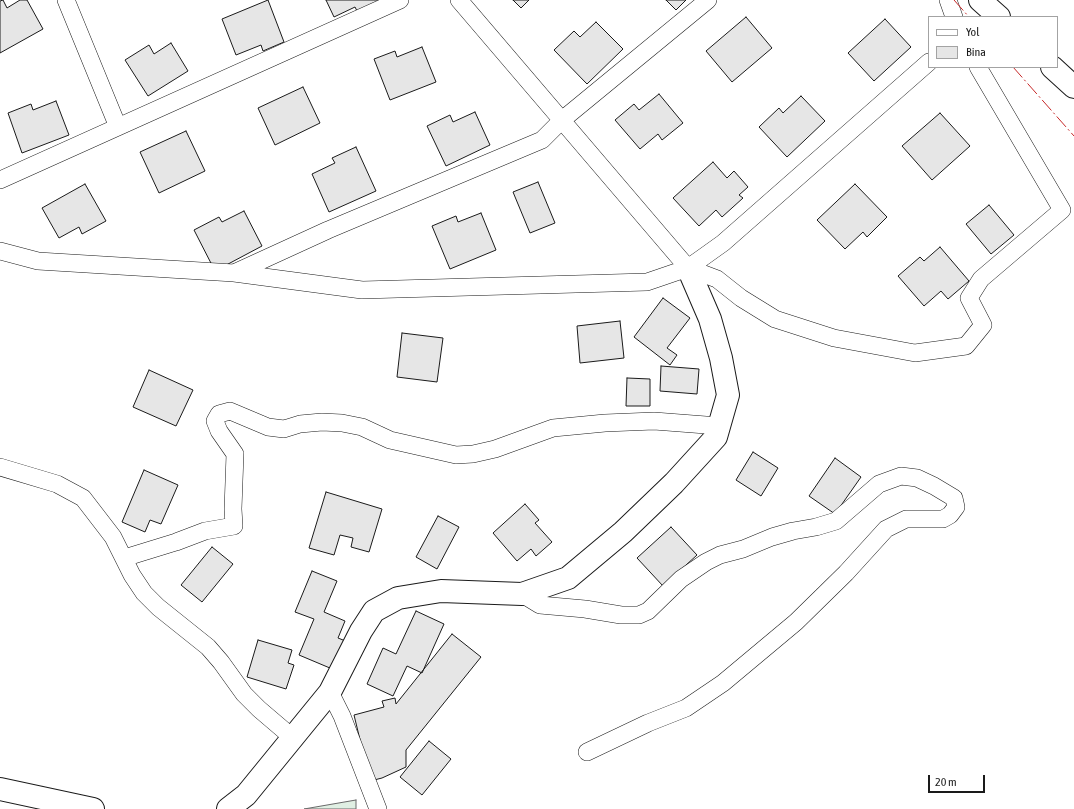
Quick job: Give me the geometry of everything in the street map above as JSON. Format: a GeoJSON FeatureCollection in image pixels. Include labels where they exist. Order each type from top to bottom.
{"type":"FeatureCollection","features":[{"type":"Feature","properties":{"kind":"street"},"geometry":{"type":"LineString","coordinates":[[66,0],[118,127]]}},
{"type":"Feature","properties":{"kind":"street"},"geometry":{"type":"LineString","coordinates":[[0,180],[400,0]]}},
{"type":"Feature","properties":{"kind":"street"},"geometry":{"type":"LineString","coordinates":[[228,809],[246,795],[330,692],[362,631],[374,612],[398,598],[440,591],[522,594],[568,578],[623,532],[674,483],[716,437],[728,395],[721,358],[710,318],[688,268],[459,0]]}},
{"type":"Feature","properties":{"kind":"street"},"geometry":{"type":"LineString","coordinates":[[234,273],[328,230],[542,140],[562,120],[708,0]]}},
{"type":"Feature","properties":{"kind":"street"},"geometry":{"type":"LineString","coordinates":[[948,0],[954,16]]}},
{"type":"Feature","properties":{"kind":"street"},"geometry":{"type":"LineString","coordinates":[[980,0],[998,16]]}},
{"type":"Feature","properties":{"kind":"street"},"geometry":{"type":"LineString","coordinates":[[0,251],[38,261],[234,273],[362,290],[647,282],[688,268],[724,243],[928,63]]}},
{"type":"Feature","properties":{"kind":"street"},"geometry":{"type":"LineString","coordinates":[[688,268],[718,279],[741,298],[775,319],[834,338],[915,353],[966,346],[983,325],[969,298],[981,279],[1062,210],[979,68]]}},
{"type":"Feature","properties":{"kind":"street"},"geometry":{"type":"LineString","coordinates":[[1053,68],[1074,87]]}},
{"type":"Feature","properties":{"kind":"street"},"geometry":{"type":"LineString","coordinates":[[124,558],[176,542],[205,531],[234,526],[233,509],[235,454],[219,431],[215,420],[220,414],[230,411],[268,428],[284,429],[300,424],[342,422],[362,427],[390,440],[456,455],[473,454],[495,449],[553,428],[605,423],[654,421],[719,426]]}},
{"type":"Feature","properties":{"kind":"street"},"geometry":{"type":"LineString","coordinates":[[0,467],[57,484],[83,498],[114,537],[132,575],[144,593],[158,607],[208,647],[244,694],[293,738]]}},
{"type":"Feature","properties":{"kind":"street"},"geometry":{"type":"LineString","coordinates":[[522,594],[540,605],[584,609],[621,615],[639,615],[648,611],[681,579],[706,562],[720,555],[743,549],[772,537],[836,521],[879,484],[901,476],[917,478],[954,498],[956,507],[950,515],[943,519],[906,519],[886,529],[846,573],[796,622],[723,683],[686,708],[648,723],[587,752]]}},
{"type":"Feature","properties":{"kind":"street"},"geometry":{"type":"LineString","coordinates":[[330,692],[342,716],[378,809]]}},
{"type":"Feature","properties":{"kind":"street"},"geometry":{"type":"LineString","coordinates":[[0,789],[93,809]]}},
{"type":"Feature","properties":{"kind":"green space"},"geometry":{"type":"Polygon","coordinates":[[[356,800],[356,809],[304,809],[356,800]]]}},
{"type":"Feature","properties":{"kind":"building"},"geometry":{"type":"Polygon","coordinates":[[[3,0],[7,8],[20,0],[27,0],[43,29],[0,53],[0,1],[3,0]]]}},
{"type":"Feature","properties":{"kind":"building"},"geometry":{"type":"Polygon","coordinates":[[[268,0],[284,42],[263,51],[261,45],[236,55],[222,19],[268,0]]]}},
{"type":"Feature","properties":{"kind":"building"},"geometry":{"type":"Polygon","coordinates":[[[326,0],[380,0],[360,17],[355,7],[334,17],[326,0]]]}},
{"type":"Feature","properties":{"kind":"building"},"geometry":{"type":"Polygon","coordinates":[[[513,0],[529,0],[521,8],[513,0]]]}},
{"type":"Feature","properties":{"kind":"building"},"geometry":{"type":"Polygon","coordinates":[[[666,0],[686,0],[676,10],[666,0]]]}},
{"type":"Feature","properties":{"kind":"building"},"geometry":{"type":"Polygon","coordinates":[[[746,17],[772,48],[732,82],[706,51],[746,17]]]}},
{"type":"Feature","properties":{"kind":"building"},"geometry":{"type":"Polygon","coordinates":[[[885,19],[911,47],[874,81],[848,53],[885,19]]]}},
{"type":"Feature","properties":{"kind":"building"},"geometry":{"type":"Polygon","coordinates":[[[596,22],[623,49],[587,84],[554,50],[574,31],[580,37],[596,22]]]}},
{"type":"Feature","properties":{"kind":"building"},"geometry":{"type":"Polygon","coordinates":[[[171,43],[188,71],[148,96],[125,60],[149,45],[154,54],[171,43]]]}},
{"type":"Feature","properties":{"kind":"building"},"geometry":{"type":"Polygon","coordinates":[[[422,47],[436,82],[390,100],[374,59],[395,51],[397,57],[422,47]]]}},
{"type":"Feature","properties":{"kind":"building"},"geometry":{"type":"Polygon","coordinates":[[[303,87],[320,123],[275,145],[258,108],[303,87]]]}},
{"type":"Feature","properties":{"kind":"building"},"geometry":{"type":"Polygon","coordinates":[[[659,94],[683,123],[662,140],[658,134],[640,149],[615,120],[634,104],[639,110],[659,94]]]}},
{"type":"Feature","properties":{"kind":"building"},"geometry":{"type":"Polygon","coordinates":[[[801,96],[825,121],[787,157],[759,127],[779,108],[783,113],[801,96]]]}},
{"type":"Feature","properties":{"kind":"building"},"geometry":{"type":"Polygon","coordinates":[[[56,101],[69,135],[22,153],[8,113],[31,104],[33,110],[56,101]]]}},
{"type":"Feature","properties":{"kind":"building"},"geometry":{"type":"Polygon","coordinates":[[[475,112],[490,145],[446,166],[427,126],[450,115],[453,122],[475,112]]]}},
{"type":"Feature","properties":{"kind":"building"},"geometry":{"type":"Polygon","coordinates":[[[940,113],[970,146],[932,180],[902,146],[940,113]]]}},
{"type":"Feature","properties":{"kind":"building"},"geometry":{"type":"Polygon","coordinates":[[[186,131],[205,171],[159,193],[140,152],[186,131]]]}},
{"type":"Feature","properties":{"kind":"building"},"geometry":{"type":"Polygon","coordinates":[[[356,147],[376,191],[329,212],[312,174],[335,163],[332,158],[356,147]]]}},
{"type":"Feature","properties":{"kind":"building"},"geometry":{"type":"Polygon","coordinates":[[[713,162],[727,178],[734,171],[748,187],[739,195],[743,198],[722,217],[716,210],[699,226],[673,198],[713,162]]]}},
{"type":"Feature","properties":{"kind":"building"},"geometry":{"type":"Polygon","coordinates":[[[538,182],[555,223],[530,233],[513,192],[538,182]]]}},
{"type":"Feature","properties":{"kind":"building"},"geometry":{"type":"Polygon","coordinates":[[[85,184],[106,221],[82,234],[79,227],[59,238],[42,208],[85,184]]]}},
{"type":"Feature","properties":{"kind":"building"},"geometry":{"type":"Polygon","coordinates":[[[855,184],[887,217],[867,237],[863,232],[845,249],[817,220],[855,184]]]}},
{"type":"Feature","properties":{"kind":"building"},"geometry":{"type":"Polygon","coordinates":[[[989,205],[1014,235],[991,254],[966,224],[989,205]]]}},
{"type":"Feature","properties":{"kind":"building"},"geometry":{"type":"Polygon","coordinates":[[[244,211],[262,246],[215,271],[194,230],[219,217],[222,222],[244,211]]]}},
{"type":"Feature","properties":{"kind":"building"},"geometry":{"type":"Polygon","coordinates":[[[481,213],[496,250],[450,269],[432,226],[456,216],[458,222],[481,213]]]}},
{"type":"Feature","properties":{"kind":"building"},"geometry":{"type":"Polygon","coordinates":[[[940,247],[969,281],[948,299],[941,291],[924,306],[898,276],[920,257],[924,261],[940,247]]]}},
{"type":"Feature","properties":{"kind":"building"},"geometry":{"type":"Polygon","coordinates":[[[663,298],[690,318],[667,348],[677,355],[670,365],[634,337],[663,298]]]}},
{"type":"Feature","properties":{"kind":"building"},"geometry":{"type":"Polygon","coordinates":[[[620,321],[624,358],[580,363],[577,326],[620,321]]]}},
{"type":"Feature","properties":{"kind":"building"},"geometry":{"type":"Polygon","coordinates":[[[402,333],[443,338],[437,382],[397,377],[402,333]]]}},
{"type":"Feature","properties":{"kind":"building"},"geometry":{"type":"Polygon","coordinates":[[[661,366],[699,369],[697,394],[660,391],[661,366]]]}},
{"type":"Feature","properties":{"kind":"building"},"geometry":{"type":"Polygon","coordinates":[[[149,370],[193,390],[176,426],[133,407],[149,370]]]}},
{"type":"Feature","properties":{"kind":"building"},"geometry":{"type":"Polygon","coordinates":[[[627,378],[650,379],[650,406],[626,406],[627,378]]]}},
{"type":"Feature","properties":{"kind":"building"},"geometry":{"type":"Polygon","coordinates":[[[753,452],[778,468],[761,496],[736,480],[753,452]]]}},
{"type":"Feature","properties":{"kind":"building"},"geometry":{"type":"Polygon","coordinates":[[[835,458],[861,477],[835,514],[809,496],[835,458]]]}},
{"type":"Feature","properties":{"kind":"building"},"geometry":{"type":"Polygon","coordinates":[[[144,470],[178,485],[161,524],[150,520],[145,532],[122,522],[144,470]]]}},
{"type":"Feature","properties":{"kind":"building"},"geometry":{"type":"Polygon","coordinates":[[[326,492],[382,509],[369,552],[351,547],[353,538],[340,535],[334,555],[309,548],[326,492]]]}},
{"type":"Feature","properties":{"kind":"building"},"geometry":{"type":"Polygon","coordinates":[[[525,504],[539,520],[535,523],[552,542],[536,556],[531,549],[517,561],[493,533],[525,504]]]}},
{"type":"Feature","properties":{"kind":"building"},"geometry":{"type":"Polygon","coordinates":[[[438,516],[459,527],[437,569],[416,557],[438,516]]]}},
{"type":"Feature","properties":{"kind":"building"},"geometry":{"type":"Polygon","coordinates":[[[671,527],[697,555],[663,586],[637,558],[671,527]]]}},
{"type":"Feature","properties":{"kind":"building"},"geometry":{"type":"Polygon","coordinates":[[[212,547],[233,564],[202,602],[181,585],[212,547]]]}},
{"type":"Feature","properties":{"kind":"building"},"geometry":{"type":"Polygon","coordinates":[[[312,571],[337,581],[324,612],[345,621],[338,638],[348,642],[337,671],[299,655],[314,619],[295,612],[312,571]]]}},
{"type":"Feature","properties":{"kind":"building"},"geometry":{"type":"Polygon","coordinates":[[[416,611],[444,624],[422,673],[407,666],[393,696],[367,684],[383,648],[396,654],[416,611]]]}},
{"type":"Feature","properties":{"kind":"building"},"geometry":{"type":"Polygon","coordinates":[[[452,634],[481,657],[406,750],[406,767],[382,778],[370,781],[354,715],[384,707],[382,701],[395,698],[396,704],[452,634]]]}},
{"type":"Feature","properties":{"kind":"building"},"geometry":{"type":"Polygon","coordinates":[[[258,640],[292,650],[288,663],[294,665],[286,689],[247,677],[258,640]]]}},
{"type":"Feature","properties":{"kind":"building"},"geometry":{"type":"Polygon","coordinates":[[[429,741],[451,759],[422,795],[400,777],[429,741]]]}},
{"type":"Feature","properties":{"kind":"power"},"geometry":{"type":"LineString","coordinates":[[954,0],[968,16]]}},
{"type":"Feature","properties":{"kind":"power"},"geometry":{"type":"LineString","coordinates":[[1014,68],[1074,136]]}}]}
